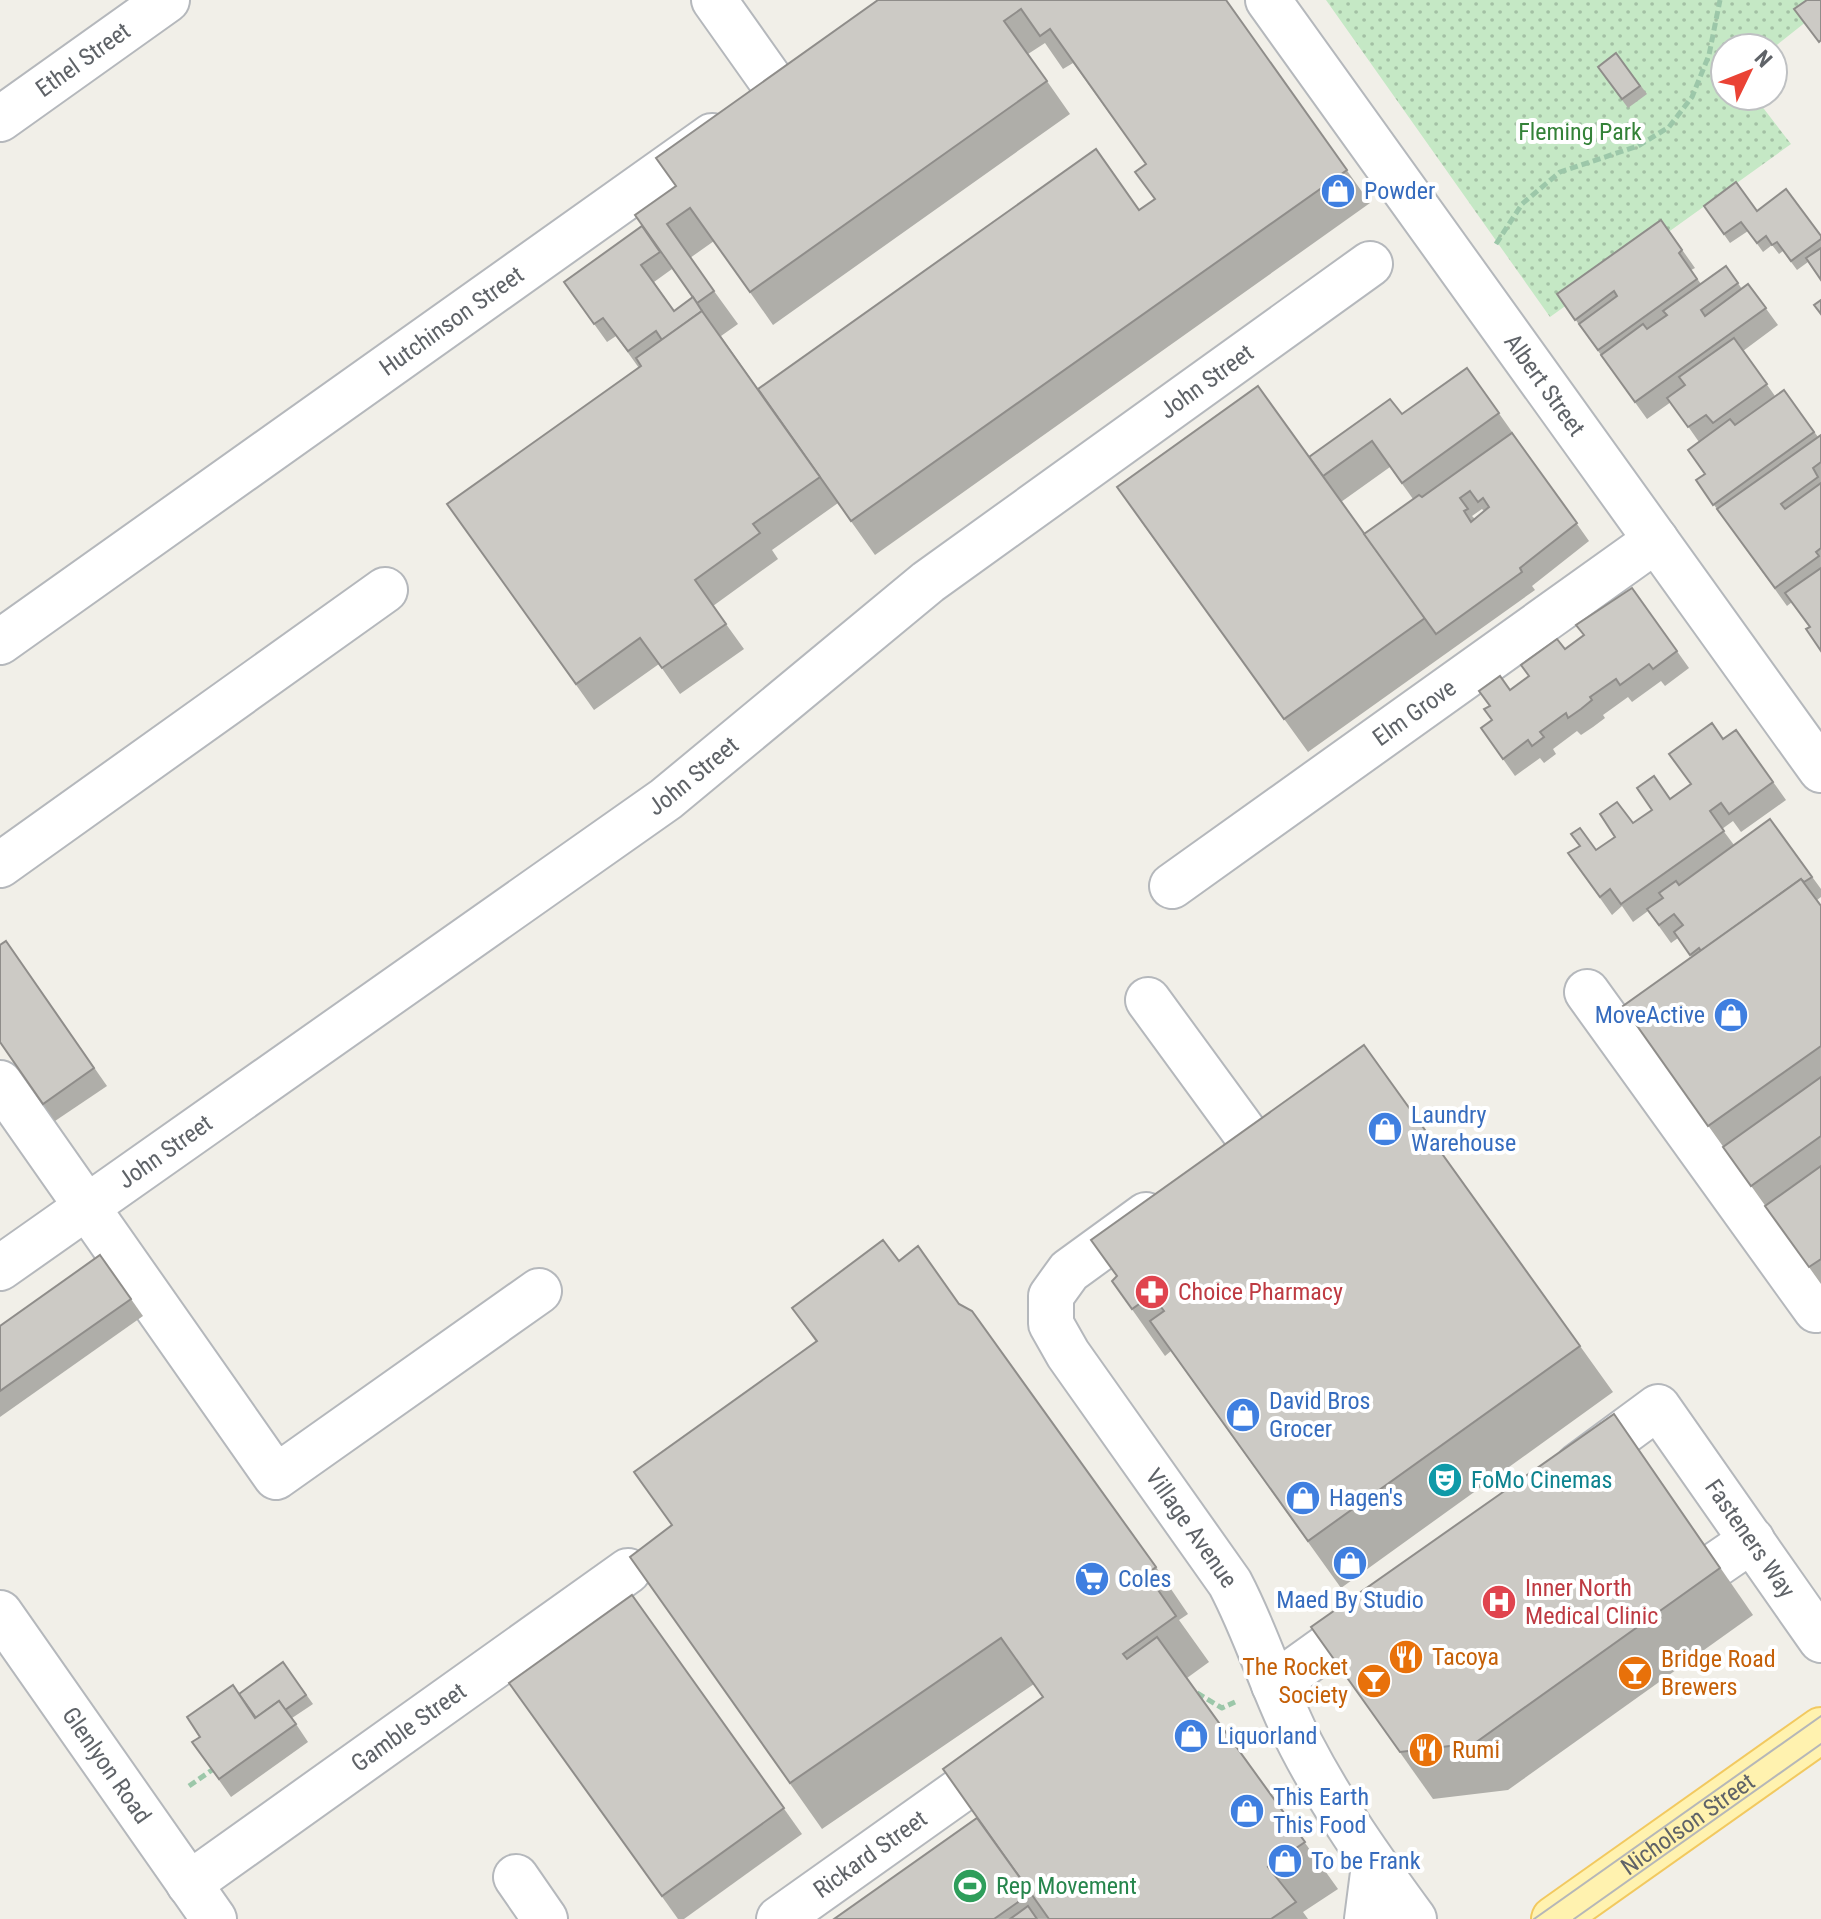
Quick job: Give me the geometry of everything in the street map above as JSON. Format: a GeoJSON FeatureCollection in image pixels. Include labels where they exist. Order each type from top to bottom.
{"type":"FeatureCollection","features":[{"type":"Feature","properties":{"kind":"main road","name":"Nicholson Street"},"geometry":{"type":"LineString","coordinates":[[1554,1919],[1821,1730]]}},
{"type":"Feature","properties":{"kind":"street","name":"Ethel Street"},"geometry":{"type":"LineString","coordinates":[[0,119],[167,0]]}},
{"type":"Feature","properties":{"kind":"street"},"geometry":{"type":"LineString","coordinates":[[714,0],[756,105]]}},
{"type":"Feature","properties":{"kind":"street","name":"Albert Street"},"geometry":{"type":"LineString","coordinates":[[1268,0],[1821,770]]}},
{"type":"Feature","properties":{"kind":"street","name":"Hutchinson Street"},"geometry":{"type":"LineString","coordinates":[[0,642],[815,62]]}},
{"type":"Feature","properties":{"kind":"street","name":"John Street"},"geometry":{"type":"LineString","coordinates":[[0,1268],[666,799],[928,582],[1428,223]]}},
{"type":"Feature","properties":{"kind":"street","name":"Elm Grove"},"geometry":{"type":"LineString","coordinates":[[1172,886],[1656,540]]}},
{"type":"Feature","properties":{"kind":"street"},"geometry":{"type":"LineString","coordinates":[[0,865],[385,590]]}},
{"type":"Feature","properties":{"kind":"street"},"geometry":{"type":"LineString","coordinates":[[1587,992],[1816,1310],[1821,1306]]}},
{"type":"Feature","properties":{"kind":"street"},"geometry":{"type":"LineString","coordinates":[[1148,1000],[1253,1140]]}},
{"type":"Feature","properties":{"kind":"street"},"geometry":{"type":"LineString","coordinates":[[0,1083],[276,1477],[539,1291]]}},
{"type":"Feature","properties":{"kind":"street","name":"Village Avenue"},"geometry":{"type":"LineString","coordinates":[[1176,1193],[1069,1271],[1051,1296],[1051,1324],[1068,1354],[1230,1583],[1247,1613],[1301,1746],[1374,1865],[1414,1919]]}},
{"type":"Feature","properties":{"kind":"street","name":"Fasteners Way"},"geometry":{"type":"LineString","coordinates":[[1546,1489],[1658,1407],[1679,1437],[1734,1552],[1821,1640]]}},
{"type":"Feature","properties":{"kind":"street","name":"Gamble Street"},"geometry":{"type":"LineString","coordinates":[[189,1884],[628,1571]]}},
{"type":"Feature","properties":{"kind":"street"},"geometry":{"type":"LineString","coordinates":[[1274,1685],[1408,1589]]}},
{"type":"Feature","properties":{"kind":"street","name":"Glenlyon Road"},"geometry":{"type":"LineString","coordinates":[[0,1613],[214,1919]]}},
{"type":"Feature","properties":{"kind":"street","name":"Rickard Street"},"geometry":{"type":"LineString","coordinates":[[779,1919],[962,1789]]}},
{"type":"Feature","properties":{"kind":"street"},"geometry":{"type":"LineString","coordinates":[[1367,1919],[1374,1865]]}},
{"type":"Feature","properties":{"kind":"street"},"geometry":{"type":"LineString","coordinates":[[516,1877],[545,1919]]}},
{"type":"Feature","properties":{"kind":"path"},"geometry":{"type":"LineString","coordinates":[[1463,272],[1492,251],[1522,204],[1560,172],[1638,146],[1669,127],[1692,97],[1709,55],[1720,0]]}},
{"type":"Feature","properties":{"kind":"path"},"geometry":{"type":"LineString","coordinates":[[189,1786],[212,1770]]}},
{"type":"Feature","properties":{"kind":"green space","name":"Fleming Park"},"geometry":{"type":"Polygon","coordinates":[[[1326,0],[1821,0],[1821,10],[1789,35],[1789,32],[1709,32],[1709,112],[1766,112],[1791,144],[1550,317],[1326,0]]]}},
{"type":"Feature","properties":{"kind":"building"},"geometry":{"type":"Polygon","coordinates":[[[878,0],[1226,0],[1347,170],[851,521],[758,389],[1096,149],[1139,210],[1155,199],[1135,172],[1146,164],[1050,29],[1040,36],[1021,9],[1004,21],[1047,81],[750,292],[690,208],[667,224],[714,291],[697,303],[635,215],[676,186],[656,158],[878,0]]]}},
{"type":"Feature","properties":{"kind":"building"},"geometry":{"type":"Polygon","coordinates":[[[1807,0],[1821,0],[1819,42],[1794,9],[1807,0]]]}},
{"type":"Feature","properties":{"kind":"building"},"geometry":{"type":"Polygon","coordinates":[[[1616,53],[1640,86],[1622,99],[1598,67],[1616,53]]]}},
{"type":"Feature","properties":{"kind":"building"},"geometry":{"type":"Polygon","coordinates":[[[1736,182],[1757,211],[1786,189],[1821,239],[1791,261],[1777,242],[1772,245],[1766,236],[1757,243],[1741,222],[1724,234],[1704,206],[1736,182]]]}},
{"type":"Feature","properties":{"kind":"building"},"geometry":{"type":"Polygon","coordinates":[[[1661,220],[1697,279],[1598,350],[1579,324],[1617,296],[1614,291],[1575,320],[1557,294],[1661,220]]]}},
{"type":"Feature","properties":{"kind":"building"},"geometry":{"type":"Polygon","coordinates":[[[642,226],[660,252],[641,265],[674,311],[693,297],[702,311],[662,340],[656,331],[628,351],[603,318],[594,324],[564,282],[642,226]]]}},
{"type":"Feature","properties":{"kind":"building"},"geometry":{"type":"Polygon","coordinates":[[[1821,248],[1821,280],[1806,258],[1821,248]]]}},
{"type":"Feature","properties":{"kind":"building"},"geometry":{"type":"Polygon","coordinates":[[[1726,266],[1738,283],[1701,310],[1705,316],[1748,284],[1766,308],[1635,402],[1601,355],[1643,324],[1647,329],[1667,315],[1663,311],[1726,266]]]}},
{"type":"Feature","properties":{"kind":"building"},"geometry":{"type":"Polygon","coordinates":[[[1821,300],[1821,314],[1814,305],[1821,300]]]}},
{"type":"Feature","properties":{"kind":"building"},"geometry":{"type":"Polygon","coordinates":[[[702,311],[820,477],[753,524],[760,533],[695,580],[726,624],[662,668],[640,638],[576,684],[447,504],[641,366],[636,358],[702,311]]]}},
{"type":"Feature","properties":{"kind":"building"},"geometry":{"type":"Polygon","coordinates":[[[1734,338],[1767,384],[1713,423],[1706,415],[1688,427],[1667,398],[1685,385],[1679,377],[1734,338]]]}},
{"type":"Feature","properties":{"kind":"building"},"geometry":{"type":"Polygon","coordinates":[[[1467,368],[1499,413],[1402,483],[1372,441],[1323,476],[1309,457],[1390,399],[1402,414],[1467,368]]]}},
{"type":"Feature","properties":{"kind":"building"},"geometry":{"type":"Polygon","coordinates":[[[1258,386],[1425,618],[1284,719],[1117,487],[1258,386]]]}},
{"type":"Feature","properties":{"kind":"building"},"geometry":{"type":"Polygon","coordinates":[[[1784,390],[1814,432],[1713,505],[1696,480],[1705,474],[1688,450],[1730,419],[1735,425],[1784,390]]]}},
{"type":"Feature","properties":{"kind":"building"},"geometry":{"type":"Polygon","coordinates":[[[1512,433],[1577,523],[1520,568],[1522,572],[1436,634],[1364,534],[1419,495],[1422,497],[1512,433]],[[1470,491],[1460,498],[1468,509],[1464,511],[1471,522],[1489,507],[1483,498],[1478,502],[1470,491]]]}},
{"type":"Feature","properties":{"kind":"building"},"geometry":{"type":"Polygon","coordinates":[[[1821,435],[1821,462],[1813,468],[1818,477],[1781,504],[1785,509],[1821,483],[1821,548],[1816,552],[1819,556],[1775,588],[1717,509],[1821,435]]]}},
{"type":"Feature","properties":{"kind":"building"},"geometry":{"type":"Polygon","coordinates":[[[1821,568],[1821,651],[1806,629],[1810,627],[1785,593],[1821,568]]]}},
{"type":"Feature","properties":{"kind":"building"},"geometry":{"type":"Polygon","coordinates":[[[1632,588],[1677,651],[1653,669],[1649,664],[1620,685],[1616,679],[1590,697],[1592,700],[1581,709],[1568,718],[1566,713],[1540,732],[1544,737],[1532,746],[1528,740],[1503,759],[1481,728],[1492,720],[1484,709],[1490,706],[1479,691],[1500,676],[1510,690],[1529,676],[1521,665],[1557,639],[1565,649],[1584,635],[1576,625],[1632,588]]]}},
{"type":"Feature","properties":{"kind":"building"},"geometry":{"type":"Polygon","coordinates":[[[1712,723],[1723,739],[1736,730],[1773,782],[1729,814],[1721,803],[1710,811],[1724,831],[1621,904],[1610,889],[1600,897],[1568,853],[1580,846],[1571,834],[1580,828],[1596,850],[1615,837],[1600,814],[1617,802],[1633,823],[1652,810],[1637,788],[1654,776],[1670,799],[1691,784],[1669,754],[1712,723]]]}},
{"type":"Feature","properties":{"kind":"building"},"geometry":{"type":"Polygon","coordinates":[[[1770,819],[1812,877],[1804,882],[1801,879],[1701,951],[1699,948],[1690,955],[1674,932],[1683,925],[1674,914],[1659,925],[1647,909],[1663,898],[1659,893],[1676,881],[1679,885],[1770,819]]]}},
{"type":"Feature","properties":{"kind":"building"},"geometry":{"type":"Polygon","coordinates":[[[1801,879],[1821,906],[1821,1046],[1708,1126],[1623,1006],[1801,879]]]}},
{"type":"Feature","properties":{"kind":"building"},"geometry":{"type":"Polygon","coordinates":[[[6,941],[94,1068],[43,1104],[0,1042],[0,945],[6,941]]]}},
{"type":"Feature","properties":{"kind":"building"},"geometry":{"type":"Polygon","coordinates":[[[1364,1045],[1580,1346],[1308,1541],[1150,1321],[1164,1311],[1152,1295],[1132,1309],[1112,1281],[1117,1276],[1091,1240],[1364,1045]]]}},
{"type":"Feature","properties":{"kind":"building"},"geometry":{"type":"Polygon","coordinates":[[[1821,1077],[1821,1136],[1751,1186],[1723,1147],[1821,1077]]]}},
{"type":"Feature","properties":{"kind":"building"},"geometry":{"type":"Polygon","coordinates":[[[1821,1166],[1821,1259],[1809,1267],[1765,1206],[1821,1166]]]}},
{"type":"Feature","properties":{"kind":"building"},"geometry":{"type":"Polygon","coordinates":[[[883,1240],[899,1261],[918,1246],[959,1304],[972,1311],[1156,1567],[1147,1574],[1176,1616],[1123,1654],[1127,1659],[1157,1637],[1305,1842],[1268,1867],[1296,1902],[1271,1919],[1049,1919],[943,1769],[1043,1697],[1001,1638],[790,1783],[630,1557],[672,1525],[634,1472],[817,1341],[792,1308],[883,1240]]]}},
{"type":"Feature","properties":{"kind":"building"},"geometry":{"type":"Polygon","coordinates":[[[100,1255],[131,1299],[0,1391],[0,1326],[100,1255]]]}},
{"type":"Feature","properties":{"kind":"building"},"geometry":{"type":"Polygon","coordinates":[[[1614,1414],[1720,1568],[1475,1743],[1400,1752],[1311,1627],[1614,1414]]]}},
{"type":"Feature","properties":{"kind":"building"},"geometry":{"type":"Polygon","coordinates":[[[632,1595],[784,1808],[662,1896],[509,1683],[632,1595]]]}},
{"type":"Feature","properties":{"kind":"building"},"geometry":{"type":"Polygon","coordinates":[[[283,1662],[306,1695],[285,1710],[279,1701],[256,1718],[239,1694],[283,1662]]]}},
{"type":"Feature","properties":{"kind":"building"},"geometry":{"type":"Polygon","coordinates":[[[233,1685],[255,1718],[279,1701],[296,1724],[219,1779],[192,1742],[200,1737],[187,1717],[233,1685]]]}},
{"type":"Feature","properties":{"kind":"building"},"geometry":{"type":"Polygon","coordinates":[[[977,1818],[1031,1893],[994,1919],[834,1919],[977,1818]]]}},
{"type":"Feature","properties":{"kind":"building"},"geometry":{"type":"Polygon","coordinates":[[[1028,1906],[1037,1919],[1010,1919],[1028,1906]]]}},
{"type":"Feature","properties":{"kind":"tram line"},"geometry":{"type":"LineString","coordinates":[[1534,1919],[1821,1716]]}},
{"type":"Feature","properties":{"kind":"tram line"},"geometry":{"type":"LineString","coordinates":[[1574,1919],[1821,1744]]}},
{"type":"Feature","properties":{"kind":"place","name":"Powder"},"geometry":{"type":"Point","coordinates":[1338,191]}},
{"type":"Feature","properties":{"kind":"place","name":"MoveActive"},"geometry":{"type":"Point","coordinates":[1731,1015]}},
{"type":"Feature","properties":{"kind":"place","name":"Laundry Warehouse"},"geometry":{"type":"Point","coordinates":[1385,1129]}},
{"type":"Feature","properties":{"kind":"place","name":"Choice Pharmacy"},"geometry":{"type":"Point","coordinates":[1152,1292]}},
{"type":"Feature","properties":{"kind":"place","name":"David Bros Grocer"},"geometry":{"type":"Point","coordinates":[1243,1415]}},
{"type":"Feature","properties":{"kind":"place","name":"FoMo Cinemas"},"geometry":{"type":"Point","coordinates":[1445,1480]}},
{"type":"Feature","properties":{"kind":"place","name":"Hagen's"},"geometry":{"type":"Point","coordinates":[1303,1498]}},
{"type":"Feature","properties":{"kind":"place","name":"Maed By Studio"},"geometry":{"type":"Point","coordinates":[1350,1563]}},
{"type":"Feature","properties":{"kind":"place","name":"Coles"},"geometry":{"type":"Point","coordinates":[1092,1579]}},
{"type":"Feature","properties":{"kind":"place","name":"Inner North Medical Clinic"},"geometry":{"type":"Point","coordinates":[1499,1602]}},
{"type":"Feature","properties":{"kind":"place","name":"Tacoya"},"geometry":{"type":"Point","coordinates":[1406,1657]}},
{"type":"Feature","properties":{"kind":"place","name":"Bridge Road Brewers"},"geometry":{"type":"Point","coordinates":[1635,1673]}},
{"type":"Feature","properties":{"kind":"place","name":"The Rocket Society"},"geometry":{"type":"Point","coordinates":[1374,1681]}},
{"type":"Feature","properties":{"kind":"place","name":"Liquorland"},"geometry":{"type":"Point","coordinates":[1191,1736]}},
{"type":"Feature","properties":{"kind":"place","name":"Rumi"},"geometry":{"type":"Point","coordinates":[1426,1750]}},
{"type":"Feature","properties":{"kind":"place","name":"This Earth This Food"},"geometry":{"type":"Point","coordinates":[1247,1811]}},
{"type":"Feature","properties":{"kind":"place","name":"To be Frank"},"geometry":{"type":"Point","coordinates":[1285,1861]}},
{"type":"Feature","properties":{"kind":"place","name":"Rep Movement"},"geometry":{"type":"Point","coordinates":[970,1886]}}]}
